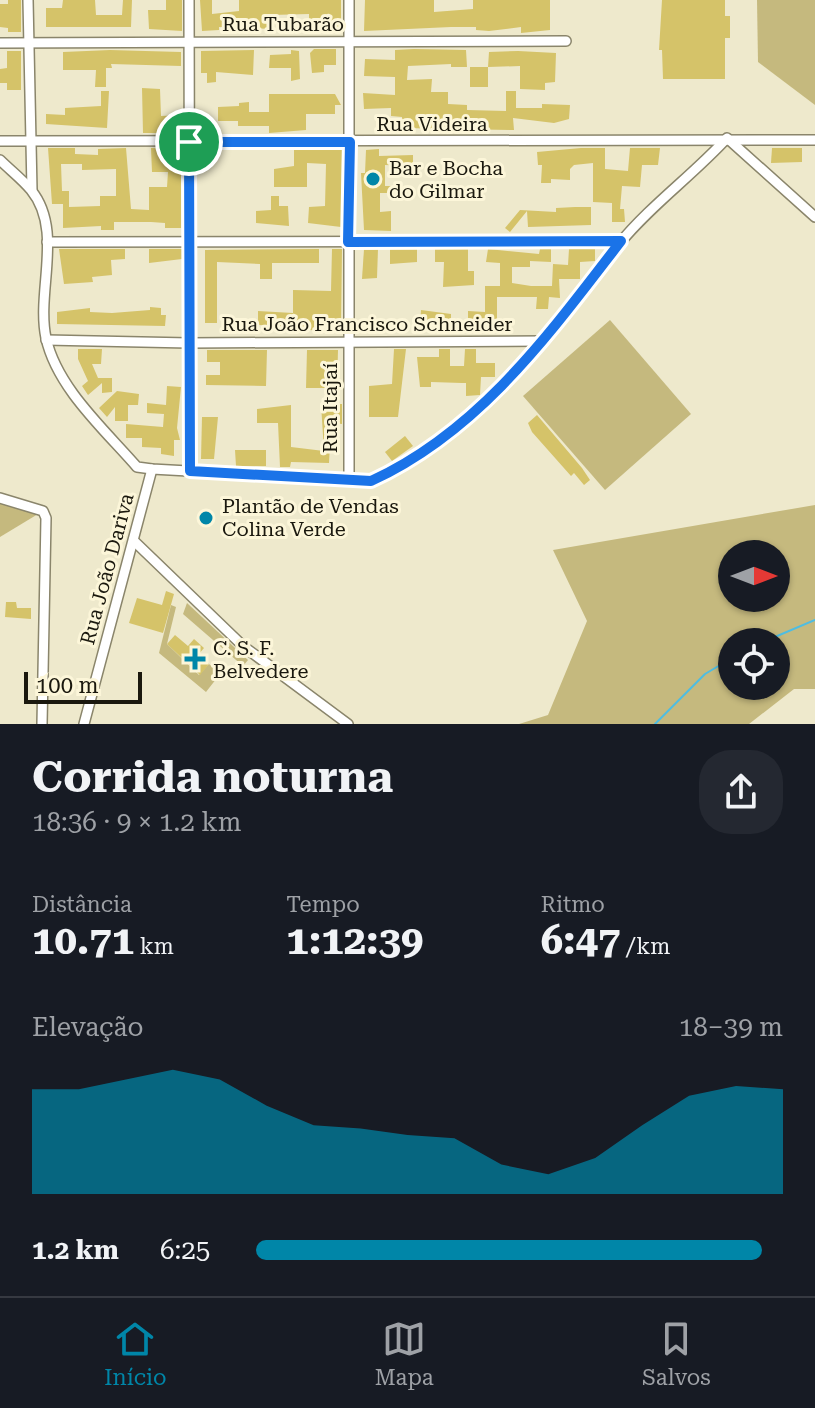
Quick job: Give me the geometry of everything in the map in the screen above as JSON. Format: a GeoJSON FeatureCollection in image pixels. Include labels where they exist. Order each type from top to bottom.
{"type":"FeatureCollection","features":[{"type":"Feature","properties":{"kind":"street"},"geometry":{"type":"LineString","coordinates":[[28,0],[32,190],[46,223],[43,317],[46,340],[79,400],[137,467],[371,481],[397,469],[488,403],[543,341],[621,241],[727,138],[815,217]]}},
{"type":"Feature","properties":{"kind":"street"},"geometry":{"type":"LineString","coordinates":[[189,0],[190,471]]}},
{"type":"Feature","properties":{"kind":"street","name":"Rua Itajaí"},"geometry":{"type":"LineString","coordinates":[[349,0],[349,480]]}},
{"type":"Feature","properties":{"kind":"street","name":"Rua Tubarão"},"geometry":{"type":"LineString","coordinates":[[0,43],[566,41]]}},
{"type":"Feature","properties":{"kind":"street","name":"Rua Videira"},"geometry":{"type":"LineString","coordinates":[[0,141],[815,140]]}},
{"type":"Feature","properties":{"kind":"street"},"geometry":{"type":"LineString","coordinates":[[0,160],[32,190]]}},
{"type":"Feature","properties":{"kind":"street"},"geometry":{"type":"LineString","coordinates":[[47,242],[621,241]]}},
{"type":"Feature","properties":{"kind":"street","name":"Rua João Francisco Schneider"},"geometry":{"type":"LineString","coordinates":[[46,340],[189,343],[543,341]]}},
{"type":"Feature","properties":{"kind":"street","name":"Rua João Dariva"},"geometry":{"type":"LineString","coordinates":[[84,724],[152,469]]}},
{"type":"Feature","properties":{"kind":"street"},"geometry":{"type":"LineString","coordinates":[[0,498],[43,511],[46,518],[42,724]]}},
{"type":"Feature","properties":{"kind":"street"},"geometry":{"type":"LineString","coordinates":[[135,542],[243,646],[348,724]]}},
{"type":"Feature","properties":{"kind":"shaded area"},"geometry":{"type":"Polygon","coordinates":[[[757,0],[815,0],[815,105],[758,62],[757,0]]]}},
{"type":"Feature","properties":{"kind":"shaded area"},"geometry":{"type":"Polygon","coordinates":[[[610,320],[691,414],[605,490],[523,396],[610,320]]]}},
{"type":"Feature","properties":{"kind":"shaded area"},"geometry":{"type":"Polygon","coordinates":[[[0,498],[43,511],[0,537],[0,498]]]}},
{"type":"Feature","properties":{"kind":"shaded area"},"geometry":{"type":"Polygon","coordinates":[[[815,505],[815,689],[794,689],[790,692],[790,628],[718,628],[718,700],[780,700],[749,724],[519,724],[548,715],[587,621],[553,550],[815,505]]]}},
{"type":"Feature","properties":{"kind":"shaded area"},"geometry":{"type":"Polygon","coordinates":[[[187,603],[248,660],[243,666],[183,614],[187,603]]]}},
{"type":"Feature","properties":{"kind":"shaded area"},"geometry":{"type":"Polygon","coordinates":[[[171,605],[176,607],[167,644],[199,675],[209,664],[220,674],[206,692],[159,653],[171,605]]]}},
{"type":"Feature","properties":{"kind":"building"},"geometry":{"type":"Polygon","coordinates":[[[8,0],[21,0],[21,32],[8,32],[8,28],[0,27],[0,4],[8,4],[8,0]]]}},
{"type":"Feature","properties":{"kind":"building"},"geometry":{"type":"Polygon","coordinates":[[[63,0],[95,0],[96,15],[122,15],[123,0],[132,0],[131,27],[46,27],[46,8],[62,8],[63,0]]]}},
{"type":"Feature","properties":{"kind":"building"},"geometry":{"type":"Polygon","coordinates":[[[166,0],[182,0],[182,31],[149,29],[148,10],[166,10],[166,0]]]}},
{"type":"Feature","properties":{"kind":"building"},"geometry":{"type":"Polygon","coordinates":[[[200,0],[212,0],[212,14],[239,11],[239,0],[341,0],[341,32],[309,33],[309,14],[271,15],[272,29],[219,27],[219,30],[202,31],[200,0]]]}},
{"type":"Feature","properties":{"kind":"building"},"geometry":{"type":"Polygon","coordinates":[[[365,0],[434,0],[434,12],[473,9],[473,0],[550,0],[550,30],[521,33],[521,27],[489,31],[476,30],[476,27],[451,27],[364,31],[365,0]]]}},
{"type":"Feature","properties":{"kind":"building"},"geometry":{"type":"Polygon","coordinates":[[[662,0],[725,0],[725,16],[730,16],[730,38],[725,38],[725,79],[663,79],[662,50],[659,50],[662,0]]]}},
{"type":"Feature","properties":{"kind":"building"},"geometry":{"type":"Polygon","coordinates":[[[314,49],[336,49],[336,65],[324,65],[324,72],[312,73],[310,53],[314,49]]]}},
{"type":"Feature","properties":{"kind":"building"},"geometry":{"type":"Polygon","coordinates":[[[254,50],[253,75],[216,72],[216,82],[207,83],[207,73],[201,73],[201,51],[254,50]]]}},
{"type":"Feature","properties":{"kind":"building"},"geometry":{"type":"Polygon","coordinates":[[[291,50],[299,51],[300,79],[291,81],[291,68],[269,68],[270,55],[291,54],[291,50]]]}},
{"type":"Feature","properties":{"kind":"building"},"geometry":{"type":"Polygon","coordinates":[[[395,50],[466,50],[467,67],[451,67],[451,64],[408,66],[407,80],[432,79],[431,92],[448,92],[448,104],[467,105],[467,110],[506,111],[506,91],[516,91],[516,108],[542,108],[542,104],[570,105],[569,119],[554,123],[513,118],[514,130],[402,128],[402,117],[391,116],[391,108],[364,109],[363,93],[395,95],[395,77],[364,76],[365,59],[395,60],[395,50]]]}},
{"type":"Feature","properties":{"kind":"building"},"geometry":{"type":"Polygon","coordinates":[[[7,51],[21,51],[21,90],[7,90],[7,83],[0,83],[0,69],[7,68],[7,51]]]}},
{"type":"Feature","properties":{"kind":"building"},"geometry":{"type":"Polygon","coordinates":[[[63,52],[181,52],[181,66],[111,64],[112,68],[106,68],[106,87],[95,87],[96,70],[63,70],[63,52]]]}},
{"type":"Feature","properties":{"kind":"building"},"geometry":{"type":"Polygon","coordinates":[[[489,52],[556,53],[555,82],[545,83],[545,90],[520,89],[520,66],[488,67],[489,52]]]}},
{"type":"Feature","properties":{"kind":"building"},"geometry":{"type":"Polygon","coordinates":[[[470,67],[488,67],[488,87],[470,87],[470,67]]]}},
{"type":"Feature","properties":{"kind":"building"},"geometry":{"type":"Polygon","coordinates":[[[142,88],[160,89],[161,116],[182,115],[182,129],[158,128],[158,133],[143,133],[142,88]]]}},
{"type":"Feature","properties":{"kind":"building"},"geometry":{"type":"Polygon","coordinates":[[[101,91],[109,91],[107,128],[46,124],[46,114],[65,115],[65,108],[101,106],[101,91]]]}},
{"type":"Feature","properties":{"kind":"building"},"geometry":{"type":"Polygon","coordinates":[[[269,94],[335,94],[341,105],[335,105],[335,114],[306,114],[306,130],[269,133],[269,126],[238,126],[238,121],[218,121],[218,107],[239,106],[239,103],[249,102],[249,112],[269,112],[269,94]]]}},
{"type":"Feature","properties":{"kind":"building"},"geometry":{"type":"Polygon","coordinates":[[[48,148],[75,148],[75,154],[98,155],[98,149],[126,148],[131,209],[149,210],[149,187],[167,187],[168,172],[152,172],[151,148],[181,149],[181,228],[165,228],[165,223],[114,222],[114,230],[101,230],[101,226],[63,228],[63,204],[52,204],[48,148]],[[61,164],[62,191],[69,191],[69,207],[100,206],[100,196],[116,196],[116,169],[82,170],[82,164],[61,164]]]}},
{"type":"Feature","properties":{"kind":"building"},"geometry":{"type":"Polygon","coordinates":[[[294,148],[342,148],[341,227],[308,223],[309,207],[325,206],[326,164],[307,163],[307,187],[274,187],[274,169],[294,166],[294,148]]]}},
{"type":"Feature","properties":{"kind":"building"},"geometry":{"type":"Polygon","coordinates":[[[605,148],[605,169],[628,171],[630,148],[660,148],[658,165],[642,165],[640,187],[622,186],[620,209],[624,209],[625,222],[612,222],[612,203],[593,202],[593,163],[574,165],[570,169],[570,180],[551,179],[551,183],[541,183],[542,165],[538,165],[537,152],[605,148]]]}},
{"type":"Feature","properties":{"kind":"building"},"geometry":{"type":"Polygon","coordinates":[[[772,148],[802,148],[802,162],[771,163],[772,148]]]}},
{"type":"Feature","properties":{"kind":"building"},"geometry":{"type":"Polygon","coordinates":[[[379,149],[379,156],[413,155],[413,166],[385,165],[385,186],[393,186],[393,193],[380,193],[380,212],[391,211],[391,231],[364,230],[361,173],[365,173],[366,150],[379,149]]]}},
{"type":"Feature","properties":{"kind":"building"},"geometry":{"type":"Polygon","coordinates":[[[271,196],[279,196],[279,206],[288,206],[289,226],[256,223],[256,211],[271,210],[271,196]]]}},
{"type":"Feature","properties":{"kind":"building"},"geometry":{"type":"Polygon","coordinates":[[[591,207],[591,225],[528,227],[527,211],[510,232],[505,228],[520,210],[556,212],[556,208],[591,207]]]}},
{"type":"Feature","properties":{"kind":"building"},"geometry":{"type":"Polygon","coordinates":[[[59,249],[125,249],[125,259],[111,260],[112,275],[92,277],[93,282],[64,284],[59,249]]]}},
{"type":"Feature","properties":{"kind":"building"},"geometry":{"type":"Polygon","coordinates":[[[149,249],[182,249],[182,259],[149,263],[149,249]]]}},
{"type":"Feature","properties":{"kind":"building"},"geometry":{"type":"Polygon","coordinates":[[[319,249],[319,263],[272,263],[272,279],[260,279],[260,264],[217,262],[217,323],[205,323],[205,250],[319,249]]]}},
{"type":"Feature","properties":{"kind":"building"},"geometry":{"type":"Polygon","coordinates":[[[332,249],[342,249],[341,327],[322,326],[322,331],[310,330],[310,327],[258,325],[258,311],[293,313],[293,290],[331,291],[332,249]]]}},
{"type":"Feature","properties":{"kind":"building"},"geometry":{"type":"Polygon","coordinates":[[[364,249],[378,249],[377,278],[362,279],[364,249]]]}},
{"type":"Feature","properties":{"kind":"building"},"geometry":{"type":"Polygon","coordinates":[[[390,249],[417,249],[417,262],[390,264],[390,249]]]}},
{"type":"Feature","properties":{"kind":"building"},"geometry":{"type":"Polygon","coordinates":[[[435,249],[468,249],[468,271],[474,271],[474,285],[443,287],[444,262],[435,262],[435,249]]]}},
{"type":"Feature","properties":{"kind":"building"},"geometry":{"type":"Polygon","coordinates":[[[488,249],[539,254],[540,249],[551,249],[551,262],[530,261],[530,267],[512,267],[512,283],[531,286],[552,286],[553,264],[568,265],[569,249],[595,249],[595,261],[580,262],[580,279],[559,279],[560,298],[549,297],[548,309],[536,309],[537,297],[497,297],[497,319],[480,318],[480,325],[468,325],[468,311],[485,312],[485,286],[500,286],[500,263],[486,262],[488,249]]]}},
{"type":"Feature","properties":{"kind":"building"},"geometry":{"type":"Polygon","coordinates":[[[150,307],[161,308],[161,315],[166,315],[165,326],[57,324],[57,312],[90,308],[90,312],[112,313],[150,310],[150,307]]]}},
{"type":"Feature","properties":{"kind":"building"},"geometry":{"type":"Polygon","coordinates":[[[421,310],[451,314],[451,327],[420,324],[421,310]]]}},
{"type":"Feature","properties":{"kind":"building"},"geometry":{"type":"Polygon","coordinates":[[[78,349],[102,349],[101,364],[92,364],[98,378],[112,378],[112,392],[102,393],[102,383],[88,395],[82,386],[88,381],[78,359],[78,349]]]}},
{"type":"Feature","properties":{"kind":"building"},"geometry":{"type":"Polygon","coordinates":[[[394,349],[406,349],[398,417],[369,417],[369,386],[392,384],[394,349]]]}},
{"type":"Feature","properties":{"kind":"building"},"geometry":{"type":"Polygon","coordinates":[[[439,349],[450,349],[450,366],[464,366],[465,349],[476,349],[476,363],[495,363],[495,377],[481,377],[480,395],[466,396],[466,383],[431,382],[431,387],[420,387],[417,357],[439,357],[439,349]]]}},
{"type":"Feature","properties":{"kind":"building"},"geometry":{"type":"Polygon","coordinates":[[[207,350],[267,350],[266,386],[206,385],[206,375],[220,375],[220,362],[207,362],[207,350]]]}},
{"type":"Feature","properties":{"kind":"building"},"geometry":{"type":"Polygon","coordinates":[[[307,350],[338,350],[337,388],[306,388],[307,350]]]}},
{"type":"Feature","properties":{"kind":"building"},"geometry":{"type":"Polygon","coordinates":[[[167,386],[181,387],[177,428],[180,440],[174,440],[174,456],[161,454],[161,448],[142,447],[142,438],[126,438],[126,424],[163,427],[164,414],[147,413],[147,403],[166,405],[167,386]]]}},
{"type":"Feature","properties":{"kind":"building"},"geometry":{"type":"Polygon","coordinates":[[[117,391],[139,394],[138,405],[128,405],[128,421],[115,421],[115,407],[107,417],[99,408],[117,391]]]}},
{"type":"Feature","properties":{"kind":"building"},"geometry":{"type":"Polygon","coordinates":[[[321,404],[342,404],[342,424],[332,423],[336,445],[330,445],[329,463],[291,462],[290,467],[280,467],[278,423],[257,423],[257,409],[291,405],[291,447],[324,451],[321,404]]]}},
{"type":"Feature","properties":{"kind":"building"},"geometry":{"type":"Polygon","coordinates":[[[537,415],[582,468],[590,480],[584,485],[574,473],[571,476],[532,432],[528,423],[537,415]]]}},
{"type":"Feature","properties":{"kind":"building"},"geometry":{"type":"Polygon","coordinates":[[[202,417],[218,417],[214,459],[201,459],[202,417]]]}},
{"type":"Feature","properties":{"kind":"building"},"geometry":{"type":"Polygon","coordinates":[[[405,436],[413,446],[392,461],[385,452],[405,436]]]}},
{"type":"Feature","properties":{"kind":"building"},"geometry":{"type":"Polygon","coordinates":[[[235,450],[266,450],[266,466],[236,466],[235,450]]]}},
{"type":"Feature","properties":{"kind":"building"},"geometry":{"type":"Polygon","coordinates":[[[166,591],[174,594],[163,633],[129,623],[137,598],[162,605],[166,591]]]}},
{"type":"Feature","properties":{"kind":"building"},"geometry":{"type":"Polygon","coordinates":[[[6,602],[16,602],[17,608],[31,608],[31,619],[5,617],[6,602]]]}},
{"type":"Feature","properties":{"kind":"building","name":"C. S. F. Belvedere"},"geometry":{"type":"Polygon","coordinates":[[[175,635],[188,646],[194,639],[204,648],[198,655],[209,664],[200,675],[167,644],[175,635]]]}},
{"type":"Feature","properties":{"kind":"waterway"},"geometry":{"type":"LineString","coordinates":[[790,631],[815,620]]}},
{"type":"Feature","properties":{"kind":"waterway"},"geometry":{"type":"LineString","coordinates":[[655,724],[705,674],[718,666]]}},
{"type":"Feature","properties":{"kind":"place","name":"Bar e Bocha do Gilmar"},"geometry":{"type":"Point","coordinates":[373,179]}},
{"type":"Feature","properties":{"kind":"place","name":"Plantão de Vendas Colina Verde"},"geometry":{"type":"Point","coordinates":[206,518]}},
{"type":"Feature","properties":{"kind":"place","name":"C. S. F. Belvedere"},"geometry":{"type":"Point","coordinates":[195,659]}},
{"type":"Feature","properties":{"kind":"route"},"geometry":{"type":"LineString","coordinates":[[189,142],[350,142],[348,242],[621,241],[543,341],[488,403],[397,469],[371,481],[190,471],[189,142]]}}]}
